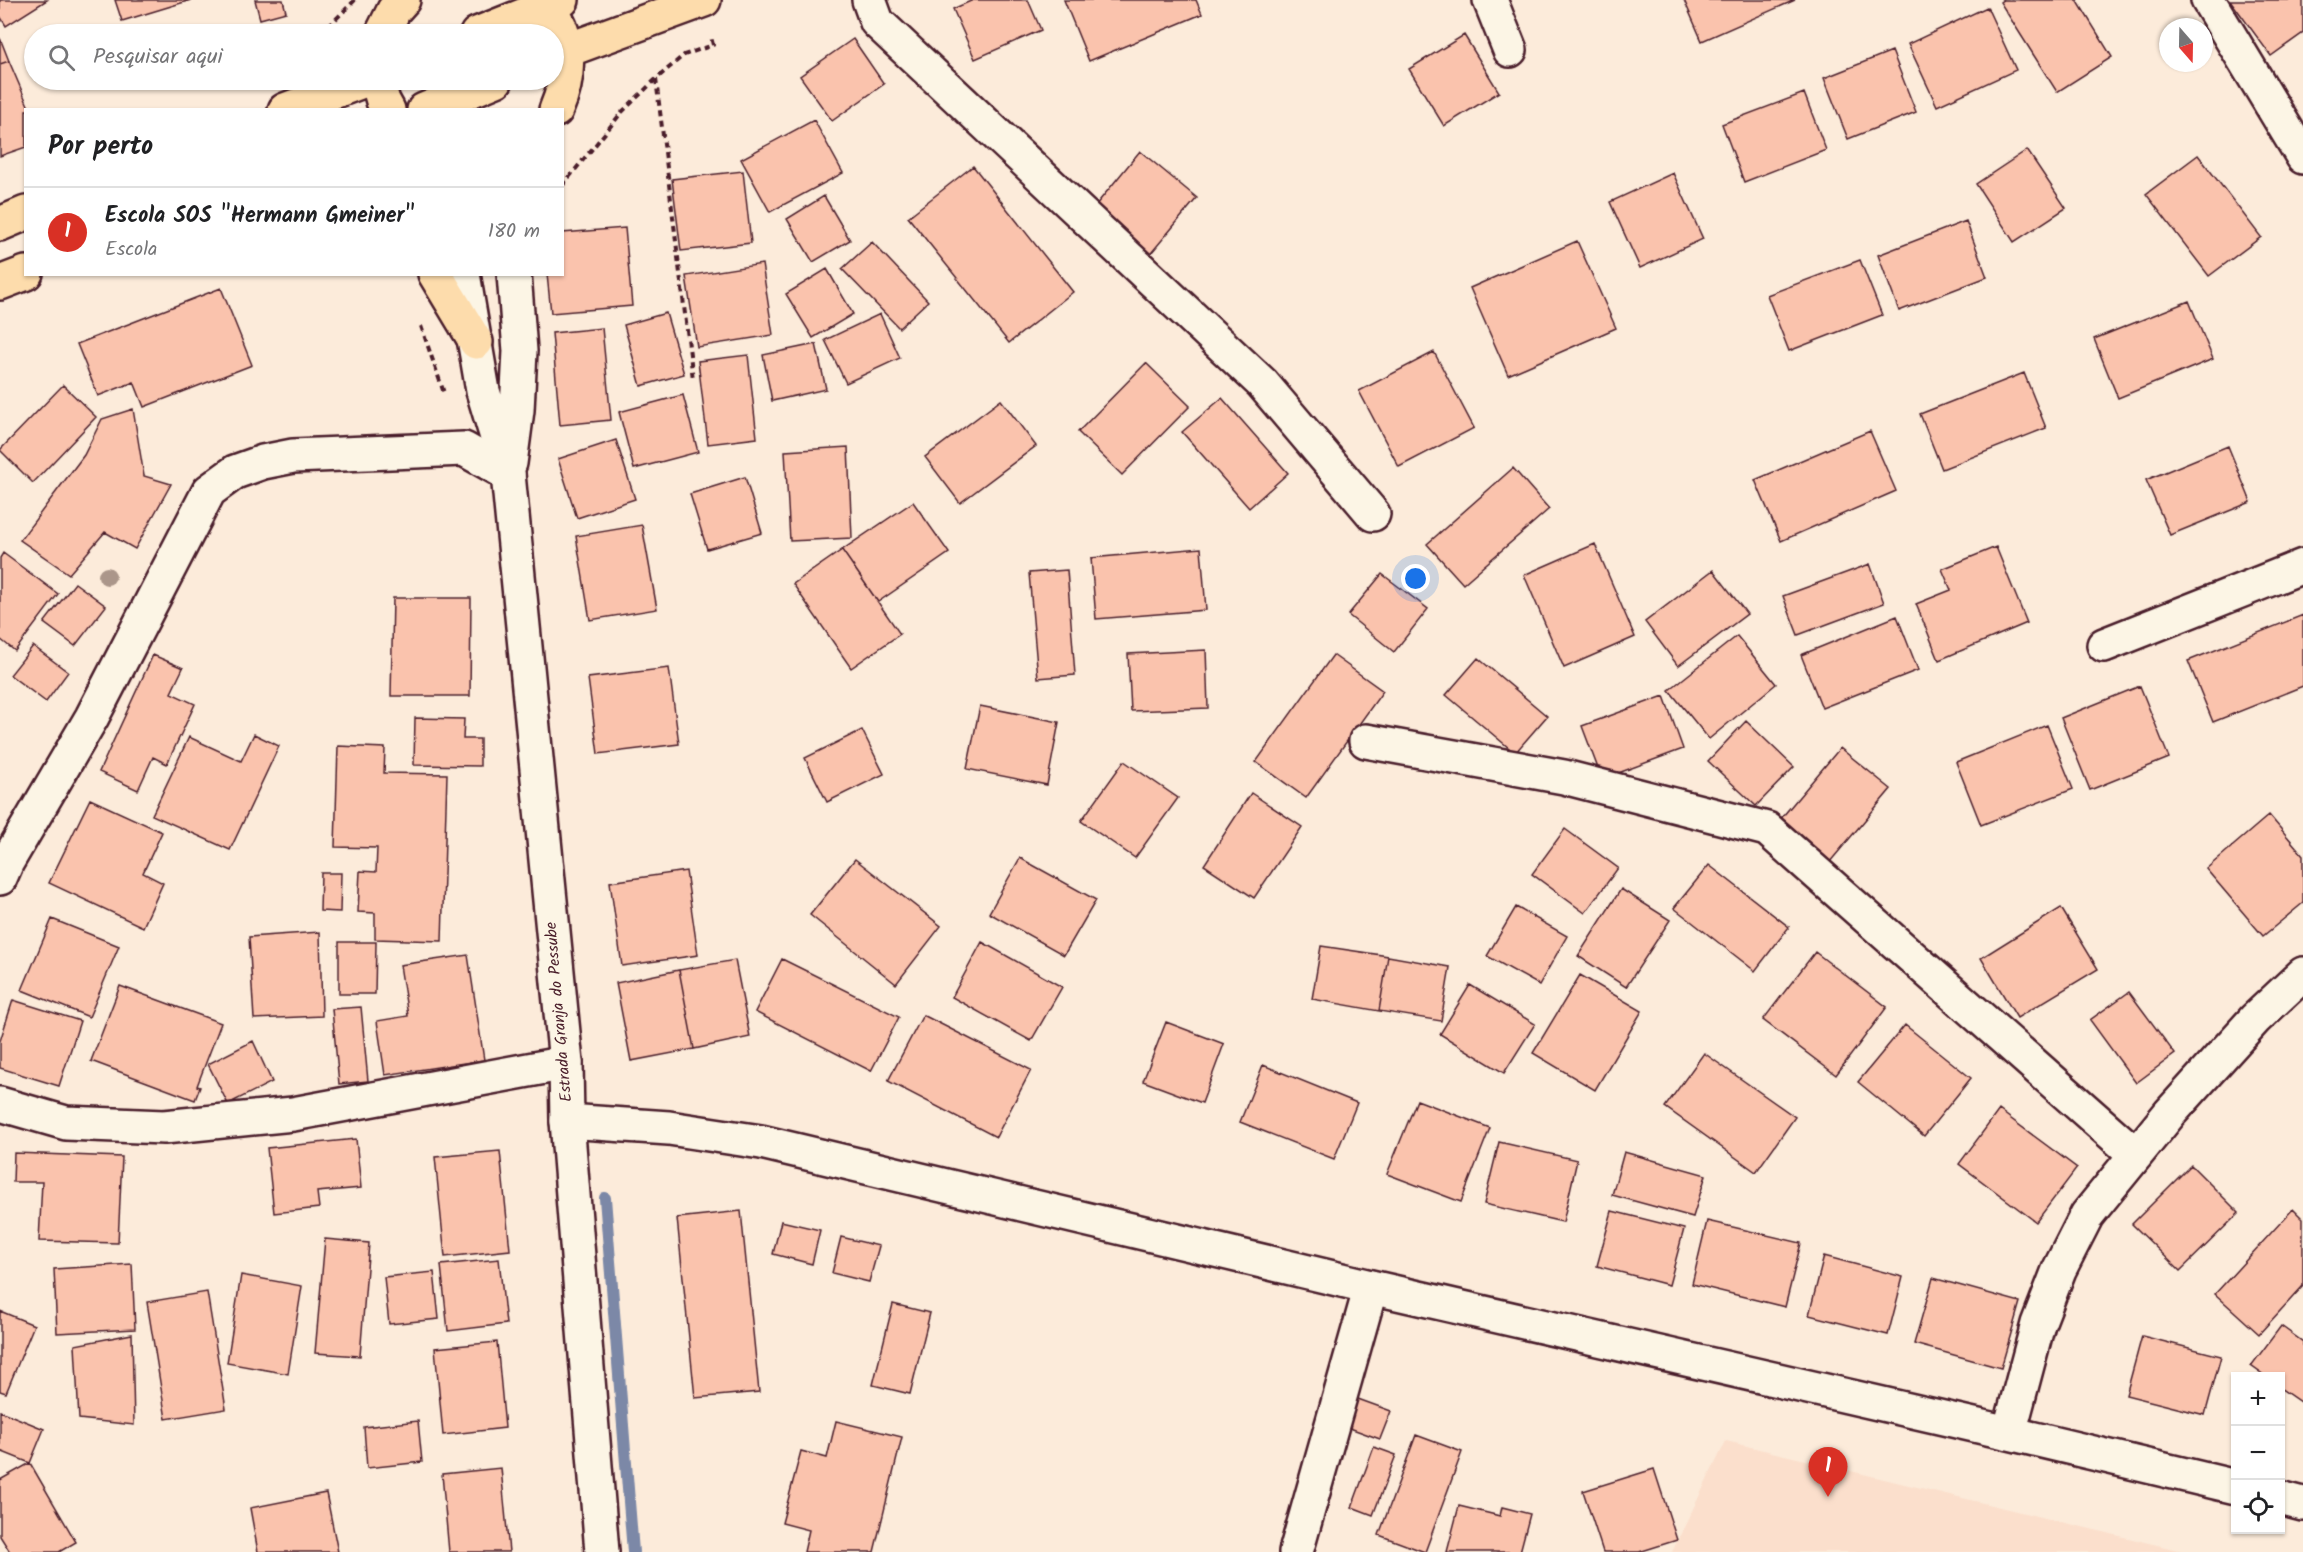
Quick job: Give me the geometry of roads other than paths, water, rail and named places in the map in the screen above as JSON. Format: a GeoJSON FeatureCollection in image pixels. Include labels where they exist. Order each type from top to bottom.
{"type":"FeatureCollection","features":[{"type":"Feature","properties":{"kind":"main road"},"geometry":{"type":"LineString","coordinates":[[387,24],[394,10],[403,0]]}},
{"type":"Feature","properties":{"kind":"main road"},"geometry":{"type":"LineString","coordinates":[[564,52],[704,0]]}},
{"type":"Feature","properties":{"kind":"main road"},"geometry":{"type":"LineString","coordinates":[[500,24],[550,2],[559,24]]}},
{"type":"Feature","properties":{"kind":"main road"},"geometry":{"type":"LineString","coordinates":[[564,65],[567,74],[564,88]]}},
{"type":"Feature","properties":{"kind":"main road"},"geometry":{"type":"LineString","coordinates":[[290,108],[338,90]]}},
{"type":"Feature","properties":{"kind":"main road"},"geometry":{"type":"LineString","coordinates":[[380,90],[387,108]]}},
{"type":"Feature","properties":{"kind":"main road"},"geometry":{"type":"LineString","coordinates":[[429,108],[472,90]]}},
{"type":"Feature","properties":{"kind":"main road"},"geometry":{"type":"LineString","coordinates":[[557,108],[564,90]]}},
{"type":"Feature","properties":{"kind":"main road"},"geometry":{"type":"LineString","coordinates":[[0,224],[24,214]]}},
{"type":"Feature","properties":{"kind":"main road"},"geometry":{"type":"LineString","coordinates":[[0,283],[24,274]]}},
{"type":"Feature","properties":{"kind":"main road"},"geometry":{"type":"LineString","coordinates":[[436,276],[476,342]]}},
{"type":"Feature","properties":{"kind":"street"},"geometry":{"type":"LineString","coordinates":[[869,0],[877,22],[1262,383],[1373,514]]}},
{"type":"Feature","properties":{"kind":"street"},"geometry":{"type":"LineString","coordinates":[[1490,0],[1510,50]]}},
{"type":"Feature","properties":{"kind":"street"},"geometry":{"type":"LineString","coordinates":[[2208,0],[2303,157]]}},
{"type":"Feature","properties":{"kind":"street","name":"Estrada Granja do Pessube"},"geometry":{"type":"LineString","coordinates":[[463,276],[483,391],[508,474],[566,1063],[567,1121],[602,1552]]}},
{"type":"Feature","properties":{"kind":"street","name":"Estrada Granja do Pessube"},"geometry":{"type":"LineString","coordinates":[[508,474],[517,410],[520,351],[514,276]]}},
{"type":"Feature","properties":{"kind":"street"},"geometry":{"type":"LineString","coordinates":[[0,878],[12,852],[92,717],[209,491],[236,472],[262,462],[293,456],[464,449],[508,474]]}},
{"type":"Feature","properties":{"kind":"street"},"geometry":{"type":"LineString","coordinates":[[2104,645],[2303,566]]}},
{"type":"Feature","properties":{"kind":"street"},"geometry":{"type":"LineString","coordinates":[[1366,741],[1564,777],[1767,830],[2136,1155]]}},
{"type":"Feature","properties":{"kind":"street"},"geometry":{"type":"LineString","coordinates":[[2009,1433],[2038,1324],[2059,1270],[2087,1215],[2170,1113],[2247,1028],[2303,974]]}},
{"type":"Feature","properties":{"kind":"street"},"geometry":{"type":"LineString","coordinates":[[0,1104],[66,1123],[164,1127],[292,1114],[566,1063]]}},
{"type":"Feature","properties":{"kind":"street"},"geometry":{"type":"LineString","coordinates":[[567,1121],[669,1128],[761,1142],[1371,1287],[2231,1486]]}},
{"type":"Feature","properties":{"kind":"street"},"geometry":{"type":"LineString","coordinates":[[1296,1552],[1371,1287]]}},
{"type":"Feature","properties":{"kind":"street"},"geometry":{"type":"LineString","coordinates":[[2285,1499],[2303,1504]]}},
{"type":"Feature","properties":{"kind":"waterway"},"geometry":{"type":"LineString","coordinates":[[605,1198],[633,1552]]}},
{"type":"Feature","properties":{"kind":"place","name":"Escola SOS \"Hermann Gmeiner\""},"geometry":{"type":"Point","coordinates":[1828,1497]}}]}
